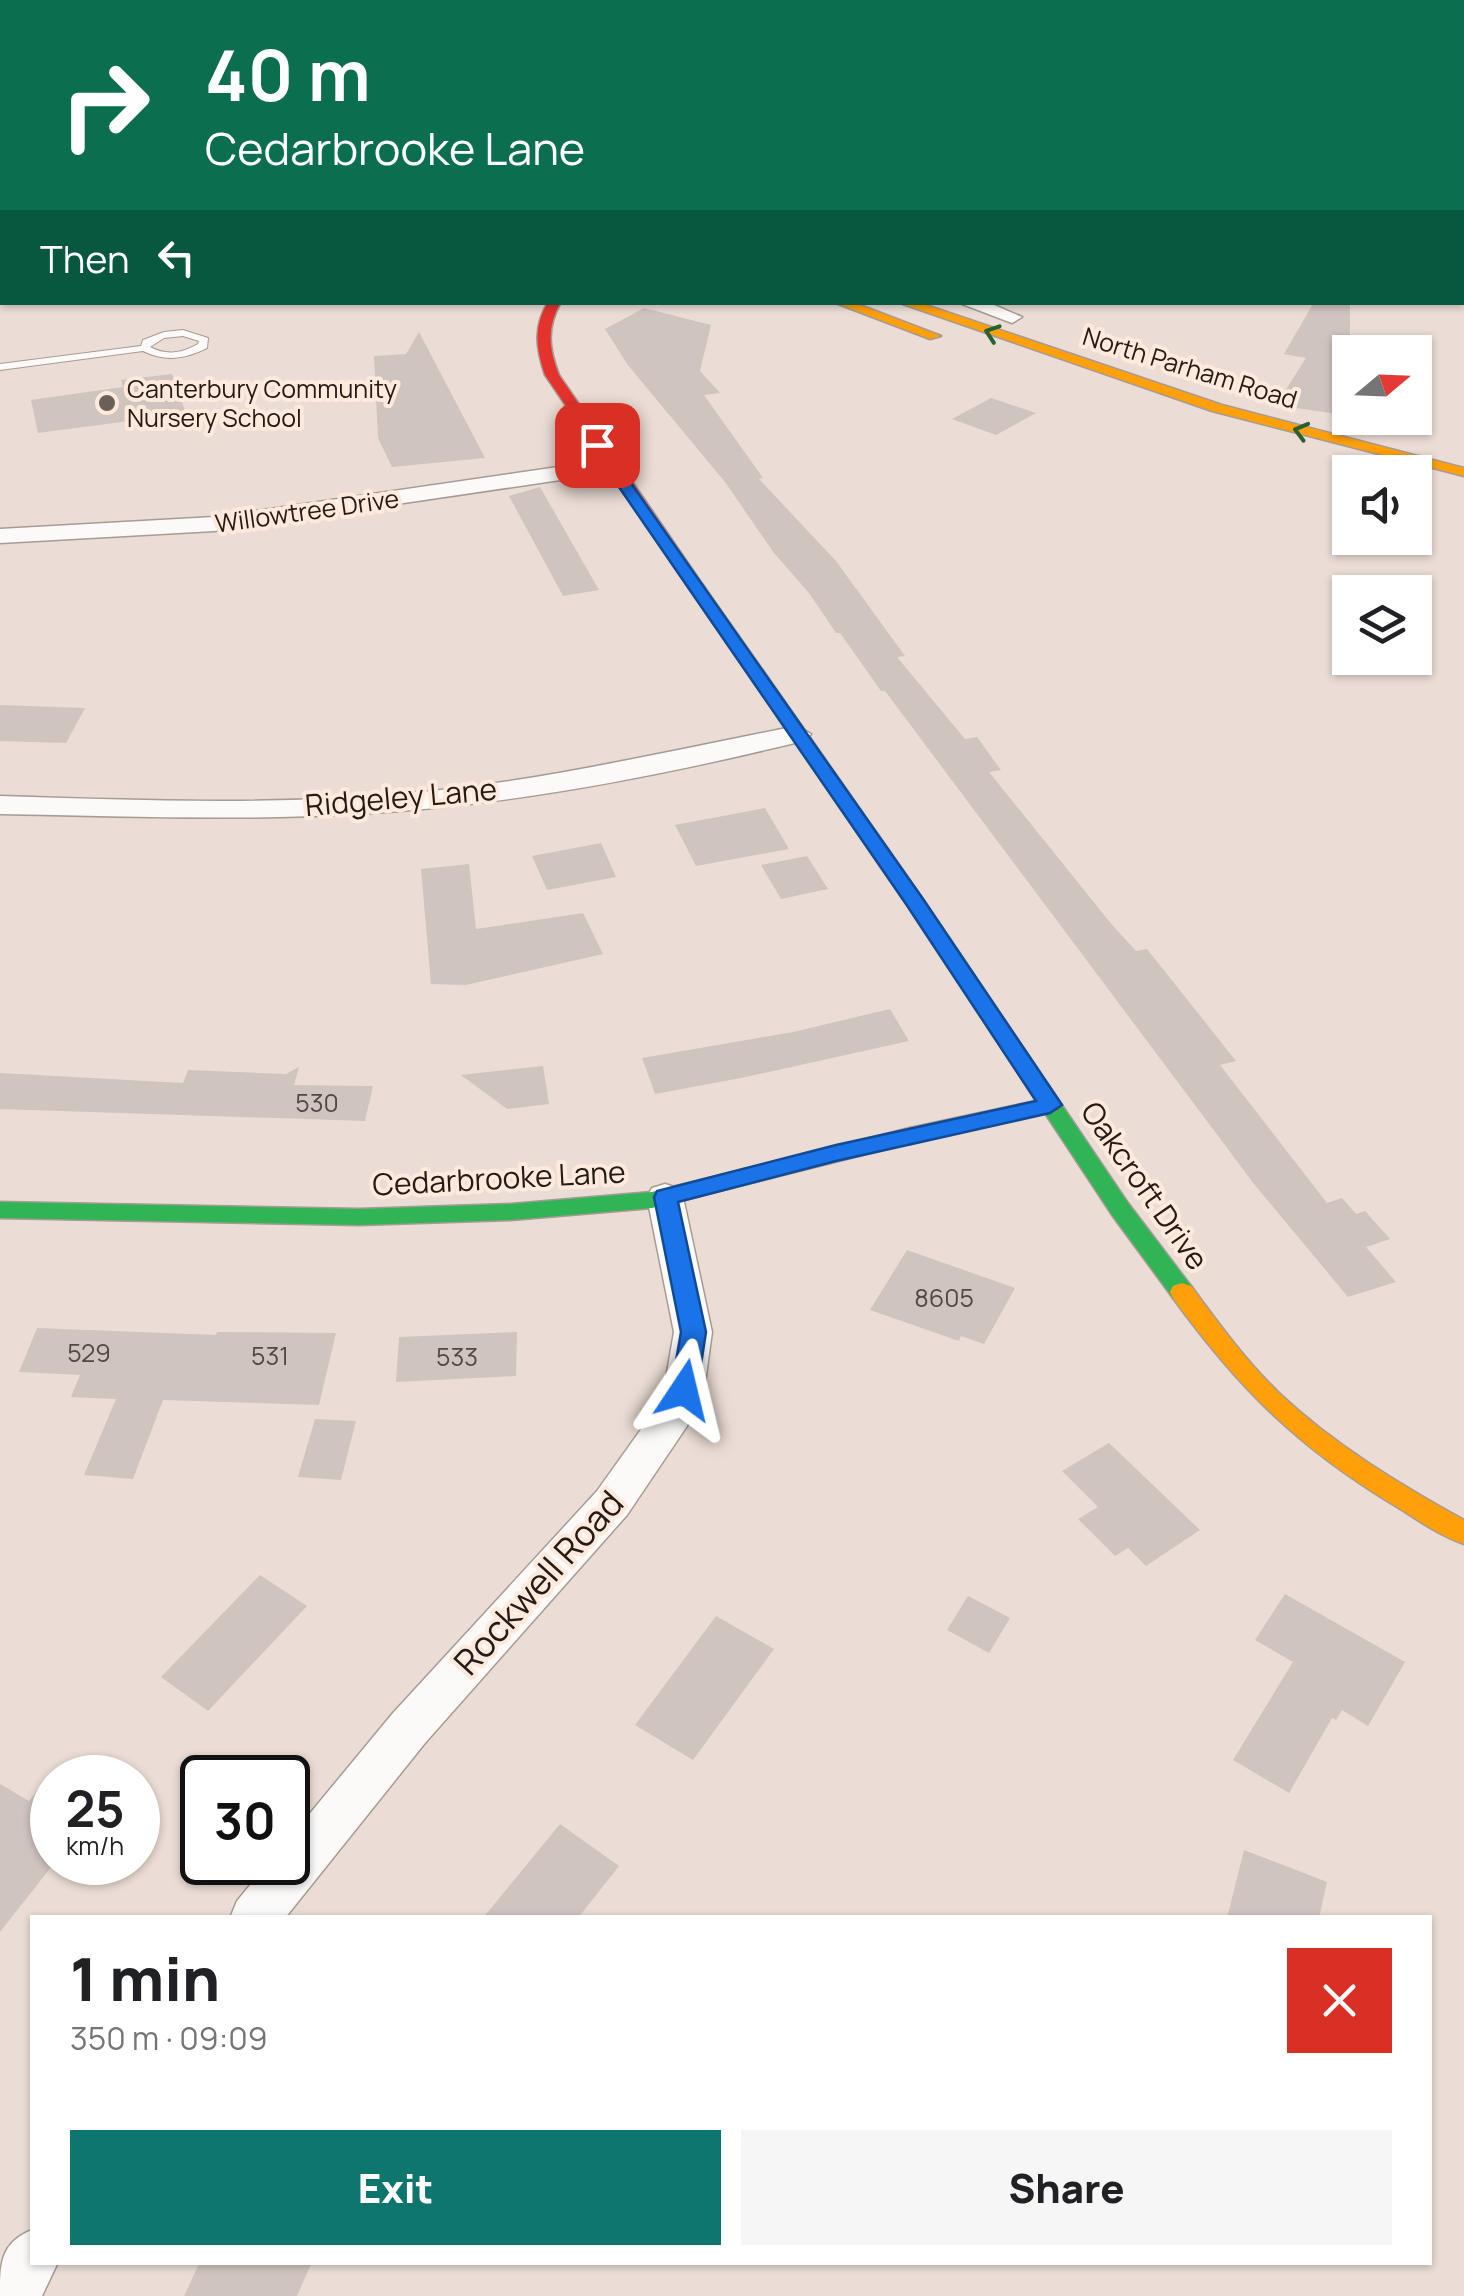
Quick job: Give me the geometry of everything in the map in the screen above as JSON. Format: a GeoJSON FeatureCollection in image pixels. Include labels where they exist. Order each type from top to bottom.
{"type":"FeatureCollection","features":[{"type":"Feature","properties":{"kind":"main road","name":"Oakcroft Drive"},"geometry":{"type":"LineString","coordinates":[[552,305],[541,324],[541,344],[549,368],[796,734],[916,903],[1120,1209],[1232,1358],[1284,1412],[1383,1488],[1464,1533]]}},
{"type":"Feature","properties":{"kind":"main road","name":"North Parham Road"},"geometry":{"type":"LineString","coordinates":[[848,305],[1095,392]]}},
{"type":"Feature","properties":{"kind":"main road","name":"North Parham Road"},"geometry":{"type":"LineString","coordinates":[[912,305],[1217,408],[1464,472]]}},
{"type":"Feature","properties":{"kind":"main road","name":"North Parham Road"},"geometry":{"type":"LineString","coordinates":[[1150,410],[1254,442]]}},
{"type":"Feature","properties":{"kind":"main road"},"geometry":{"type":"LineString","coordinates":[[1432,488],[1464,495]]}},
{"type":"Feature","properties":{"kind":"main road","name":"Cedarbrooke Lane"},"geometry":{"type":"LineString","coordinates":[[0,1210],[359,1217],[510,1212],[665,1197],[836,1153],[1050,1105]]}},
{"type":"Feature","properties":{"kind":"street"},"geometry":{"type":"LineString","coordinates":[[975,305],[1012,317]]}},
{"type":"Feature","properties":{"kind":"street","name":"Willowtree Drive"},"geometry":{"type":"LineString","coordinates":[[0,536],[214,524],[613,466]]}},
{"type":"Feature","properties":{"kind":"street","name":"Ridgeley Lane"},"geometry":{"type":"LineString","coordinates":[[0,804],[219,810],[394,803],[524,787],[796,734]]}},
{"type":"Feature","properties":{"kind":"street","name":"Rockwell Road"},"geometry":{"type":"LineString","coordinates":[[256,1915],[409,1728],[612,1502],[673,1416],[684,1390],[694,1332],[665,1197]]}},
{"type":"Feature","properties":{"kind":"street"},"geometry":{"type":"LineString","coordinates":[[11,2296],[30,2262]]}},
{"type":"Feature","properties":{"kind":"lane"},"geometry":{"type":"LineString","coordinates":[[170,334],[197,335],[204,340],[202,346],[180,355],[152,354],[146,348],[147,342],[170,334]]}},
{"type":"Feature","properties":{"kind":"lane"},"geometry":{"type":"LineString","coordinates":[[0,366],[146,348]]}},
{"type":"Feature","properties":{"kind":"building"},"geometry":{"type":"Polygon","coordinates":[[[1312,305],[1350,305],[1350,335],[1332,335],[1332,413],[1276,405],[1306,358],[1284,354],[1312,305]]]}},
{"type":"Feature","properties":{"kind":"building"},"geometry":{"type":"Polygon","coordinates":[[[644,308],[711,325],[700,371],[720,393],[704,395],[763,478],[759,479],[836,561],[905,656],[897,657],[965,739],[977,737],[1001,770],[989,772],[1113,926],[1136,951],[1147,949],[1236,1061],[1220,1065],[1327,1203],[1342,1198],[1356,1214],[1365,1211],[1390,1239],[1366,1247],[1396,1282],[1348,1297],[1254,1184],[885,691],[881,691],[809,593],[774,553],[725,482],[627,364],[605,329],[644,308]]]}},
{"type":"Feature","properties":{"kind":"building"},"geometry":{"type":"Polygon","coordinates":[[[419,332],[485,458],[392,467],[378,438],[374,356],[406,354],[419,332]]]}},
{"type":"Feature","properties":{"kind":"building","name":"Canterbury Community Nursery School"},"geometry":{"type":"Polygon","coordinates":[[[172,374],[189,422],[147,428],[144,419],[38,433],[31,400],[123,387],[121,380],[172,374]]]}},
{"type":"Feature","properties":{"kind":"building"},"geometry":{"type":"Polygon","coordinates":[[[991,398],[1036,413],[996,435],[952,419],[991,398]]]}},
{"type":"Feature","properties":{"kind":"building"},"geometry":{"type":"Polygon","coordinates":[[[540,487],[599,590],[563,596],[509,496],[540,487]]]}},
{"type":"Feature","properties":{"kind":"building"},"geometry":{"type":"Polygon","coordinates":[[[0,705],[85,708],[66,743],[0,741],[0,705]]]}},
{"type":"Feature","properties":{"kind":"building"},"geometry":{"type":"Polygon","coordinates":[[[765,808],[789,849],[696,866],[675,825],[765,808]]]}},
{"type":"Feature","properties":{"kind":"building"},"geometry":{"type":"Polygon","coordinates":[[[601,843],[616,877],[547,890],[532,856],[601,843]]]}},
{"type":"Feature","properties":{"kind":"building"},"geometry":{"type":"Polygon","coordinates":[[[807,856],[828,889],[781,899],[761,865],[807,856]]]}},
{"type":"Feature","properties":{"kind":"building"},"geometry":{"type":"Polygon","coordinates":[[[469,864],[476,929],[583,913],[603,954],[466,985],[431,984],[421,869],[469,864]]]}},
{"type":"Feature","properties":{"kind":"building"},"geometry":{"type":"Polygon","coordinates":[[[890,1009],[909,1041],[741,1078],[655,1094],[642,1058],[793,1032],[890,1009]]]}},
{"type":"Feature","properties":{"kind":"building"},"geometry":{"type":"Polygon","coordinates":[[[543,1066],[549,1104],[507,1109],[461,1075],[543,1066]]]}},
{"type":"Feature","properties":{"kind":"building"},"geometry":{"type":"Polygon","coordinates":[[[299,1067],[294,1085],[373,1086],[365,1121],[0,1109],[0,1073],[183,1083],[188,1070],[286,1074],[299,1067]]]}},
{"type":"Feature","properties":{"kind":"building"},"geometry":{"type":"Polygon","coordinates":[[[907,1250],[1015,1288],[984,1344],[961,1336],[959,1341],[870,1310],[907,1250]]]}},
{"type":"Feature","properties":{"kind":"building"},"geometry":{"type":"Polygon","coordinates":[[[37,1328],[216,1335],[336,1333],[319,1405],[163,1400],[133,1479],[84,1475],[116,1399],[71,1397],[80,1375],[19,1372],[37,1328]]]}},
{"type":"Feature","properties":{"kind":"building"},"geometry":{"type":"Polygon","coordinates":[[[517,1332],[516,1376],[396,1382],[399,1337],[517,1332]]]}},
{"type":"Feature","properties":{"kind":"building"},"geometry":{"type":"Polygon","coordinates":[[[315,1419],[356,1421],[341,1480],[298,1477],[315,1419]]]}},
{"type":"Feature","properties":{"kind":"building"},"geometry":{"type":"Polygon","coordinates":[[[1109,1443],[1200,1530],[1146,1566],[1128,1548],[1115,1556],[1078,1519],[1098,1507],[1062,1471],[1109,1443]]]}},
{"type":"Feature","properties":{"kind":"building"},"geometry":{"type":"Polygon","coordinates":[[[260,1575],[307,1606],[208,1711],[161,1677],[260,1575]]]}},
{"type":"Feature","properties":{"kind":"building"},"geometry":{"type":"Polygon","coordinates":[[[1285,1594],[1405,1662],[1368,1726],[1342,1710],[1336,1720],[1332,1718],[1289,1793],[1233,1760],[1293,1662],[1255,1640],[1285,1594]]]}},
{"type":"Feature","properties":{"kind":"building"},"geometry":{"type":"Polygon","coordinates":[[[968,1596],[1010,1618],[989,1653],[947,1630],[968,1596]]]}},
{"type":"Feature","properties":{"kind":"building"},"geometry":{"type":"Polygon","coordinates":[[[716,1616],[774,1649],[693,1760],[635,1725],[716,1616]]]}},
{"type":"Feature","properties":{"kind":"building"},"geometry":{"type":"Polygon","coordinates":[[[0,1784],[29,1801],[30,1885],[37,1885],[0,1932],[0,1784]]]}},
{"type":"Feature","properties":{"kind":"building"},"geometry":{"type":"Polygon","coordinates":[[[560,1824],[619,1866],[580,1915],[485,1915],[560,1824]]]}},
{"type":"Feature","properties":{"kind":"building"},"geometry":{"type":"Polygon","coordinates":[[[1244,1850],[1327,1882],[1320,1915],[1228,1915],[1244,1850]]]}},
{"type":"Feature","properties":{"kind":"building"},"geometry":{"type":"Polygon","coordinates":[[[199,2265],[311,2265],[297,2296],[184,2296],[199,2265]]]}},
{"type":"Feature","properties":{"kind":"traffic: fast"},"geometry":{"type":"LineString","coordinates":[[697,588],[916,903],[1120,1209],[1182,1292]]}},
{"type":"Feature","properties":{"kind":"traffic: fast"},"geometry":{"type":"LineString","coordinates":[[0,1210],[359,1217],[511,1212],[652,1200],[910,1136]]}},
{"type":"Feature","properties":{"kind":"traffic: slow"},"geometry":{"type":"LineString","coordinates":[[847,305],[935,336]]}},
{"type":"Feature","properties":{"kind":"traffic: slow"},"geometry":{"type":"LineString","coordinates":[[912,305],[1217,408],[1464,472]]}},
{"type":"Feature","properties":{"kind":"traffic: slow"},"geometry":{"type":"LineString","coordinates":[[1182,1292],[1243,1371],[1286,1414],[1372,1478],[1464,1533]]}},
{"type":"Feature","properties":{"kind":"traffic: jam"},"geometry":{"type":"LineString","coordinates":[[553,305],[543,329],[545,355],[552,375],[697,588]]}},
{"type":"Feature","properties":{"kind":"traffic: jam"},"geometry":{"type":"LineString","coordinates":[[910,1136],[1050,1105]]}},
{"type":"Feature","properties":{"kind":"place","name":"Canterbury Community Nursery School"},"geometry":{"type":"Point","coordinates":[107,403]}},
{"type":"Feature","properties":{"kind":"route"},"geometry":{"type":"LineString","coordinates":[[597,445],[916,903],[1050,1105],[836,1153],[665,1197],[694,1332],[684,1390]]}}]}
